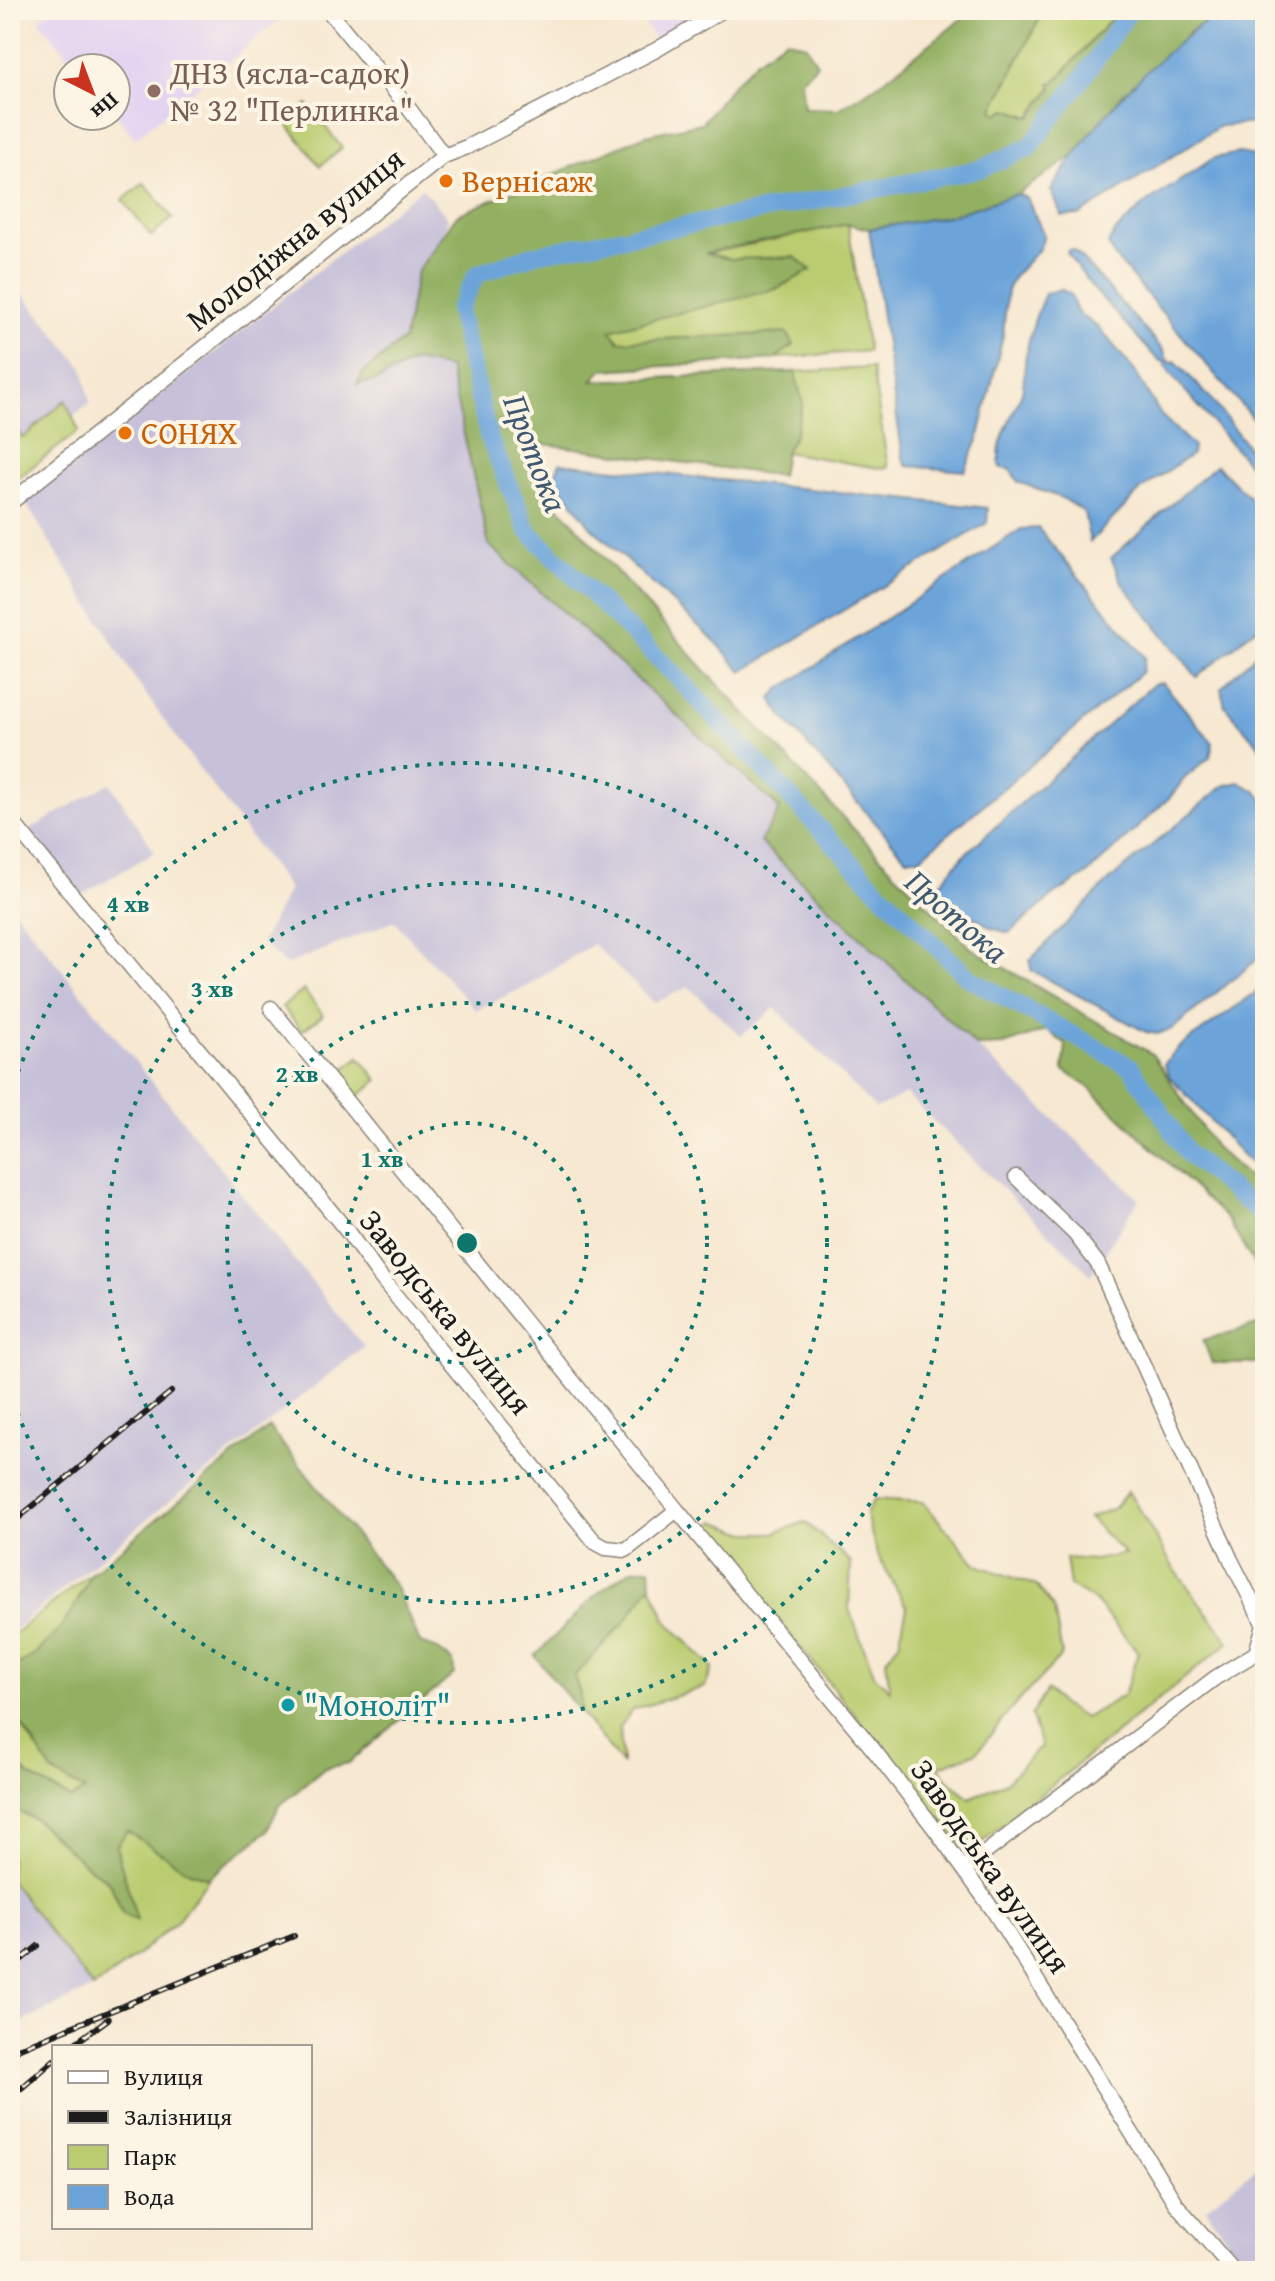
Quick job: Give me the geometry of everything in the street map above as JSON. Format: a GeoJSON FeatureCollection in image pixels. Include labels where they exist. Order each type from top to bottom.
{"type":"FeatureCollection","features":[{"type":"Feature","properties":{"kind":"street"},"geometry":{"type":"LineString","coordinates":[[328,10],[444,156]]}},
{"type":"Feature","properties":{"kind":"street","name":"Молодіжна вулиця"},"geometry":{"type":"LineString","coordinates":[[10,503],[444,156],[481,141],[656,50],[723,10]]}},
{"type":"Feature","properties":{"kind":"street","name":"Заводська вулиця"},"geometry":{"type":"LineString","coordinates":[[10,819],[595,1542],[606,1548],[626,1550],[677,1510]]}},
{"type":"Feature","properties":{"kind":"street","name":"Заводська вулиця"},"geometry":{"type":"LineString","coordinates":[[271,1008],[873,1749],[993,1910],[1176,2204],[1234,2271]]}},
{"type":"Feature","properties":{"kind":"street"},"geometry":{"type":"LineString","coordinates":[[964,1869],[1215,1678],[1256,1653],[1264,1625],[1231,1560],[1098,1264],[1075,1234],[1016,1177]]}},
{"type":"Feature","properties":{"kind":"shaded area","name":"ДНЗ (ясла-садок) № 32 \"Перлинка\""},"geometry":{"type":"Polygon","coordinates":[[[51,10],[291,10],[135,138],[130,132],[132,52],[65,52],[39,20],[51,10]]]}},
{"type":"Feature","properties":{"kind":"shaded area"},"geometry":{"type":"Polygon","coordinates":[[[634,10],[703,10],[656,40],[634,10]]]}},
{"type":"Feature","properties":{"kind":"shaded area"},"geometry":{"type":"Polygon","coordinates":[[[422,188],[448,218],[411,341],[444,346],[489,545],[781,810],[760,842],[1139,1199],[1091,1275],[906,1094],[876,1109],[775,1008],[741,1036],[689,987],[654,1003],[593,944],[527,986],[476,1010],[394,921],[286,965],[261,943],[289,889],[137,682],[25,502],[422,188]]]}},
{"type":"Feature","properties":{"kind":"shaded area"},"geometry":{"type":"Polygon","coordinates":[[[10,278],[83,368],[90,403],[73,417],[79,431],[10,484],[10,278]]]}},
{"type":"Feature","properties":{"kind":"shaded area"},"geometry":{"type":"Polygon","coordinates":[[[110,783],[155,852],[81,895],[29,830],[110,783]]]}},
{"type":"Feature","properties":{"kind":"shaded area"},"geometry":{"type":"Polygon","coordinates":[[[10,905],[364,1347],[10,1633],[10,905]]]}},
{"type":"Feature","properties":{"kind":"shaded area"},"geometry":{"type":"Polygon","coordinates":[[[10,1880],[93,1988],[10,2028],[10,1880]]]}},
{"type":"Feature","properties":{"kind":"shaded area"},"geometry":{"type":"Polygon","coordinates":[[[1265,2160],[1265,2268],[1262,2271],[1248,2271],[1206,2208],[1265,2160]]]}},
{"type":"Feature","properties":{"kind":"green space"},"geometry":{"type":"Polygon","coordinates":[[[966,10],[1044,10],[993,109],[997,114],[1007,109],[1031,117],[1052,87],[1050,83],[1055,82],[1119,10],[1223,10],[1191,31],[1123,94],[1072,157],[1017,194],[949,216],[869,229],[848,224],[705,253],[731,259],[795,257],[811,270],[776,289],[610,330],[619,341],[787,333],[794,345],[774,359],[602,370],[592,381],[795,372],[803,404],[795,434],[785,452],[781,476],[537,443],[535,480],[702,667],[895,873],[971,948],[1152,1054],[1215,1147],[1265,1192],[1265,1282],[1227,1219],[1086,1085],[1063,1070],[1066,1045],[1047,1030],[1004,1045],[976,1046],[760,842],[780,809],[489,545],[449,368],[414,361],[376,381],[357,384],[363,373],[404,339],[417,272],[457,215],[646,135],[702,123],[758,59],[786,39],[806,45],[817,64],[801,80],[804,108],[838,109],[879,84],[963,18],[966,10]]]}},
{"type":"Feature","properties":{"kind":"green space"},"geometry":{"type":"Polygon","coordinates":[[[1044,10],[1119,10],[1054,83],[1031,117],[1007,109],[997,115],[993,109],[1044,10]]]}},
{"type":"Feature","properties":{"kind":"green space"},"geometry":{"type":"Polygon","coordinates":[[[308,105],[342,148],[320,166],[286,122],[308,105]]]}},
{"type":"Feature","properties":{"kind":"green space"},"geometry":{"type":"Polygon","coordinates":[[[144,183],[173,218],[151,236],[123,200],[144,183]]]}},
{"type":"Feature","properties":{"kind":"green space"},"geometry":{"type":"Polygon","coordinates":[[[848,224],[868,351],[689,365],[501,312],[521,292],[848,224]]]}},
{"type":"Feature","properties":{"kind":"green space"},"geometry":{"type":"Polygon","coordinates":[[[872,368],[888,467],[878,468],[785,452],[510,385],[872,368]]]}},
{"type":"Feature","properties":{"kind":"green space"},"geometry":{"type":"Polygon","coordinates":[[[65,400],[79,431],[10,484],[10,422],[23,438],[65,400]]]}},
{"type":"Feature","properties":{"kind":"green space"},"geometry":{"type":"Polygon","coordinates":[[[304,990],[323,1015],[302,1031],[282,1007],[304,990]]]}},
{"type":"Feature","properties":{"kind":"green space"},"geometry":{"type":"Polygon","coordinates":[[[359,1057],[378,1080],[356,1098],[337,1075],[359,1057]]]}},
{"type":"Feature","properties":{"kind":"green space"},"geometry":{"type":"Polygon","coordinates":[[[1265,1323],[1265,1363],[1212,1363],[1203,1340],[1265,1323]]]}},
{"type":"Feature","properties":{"kind":"green space"},"geometry":{"type":"Polygon","coordinates":[[[269,1427],[395,1585],[420,1643],[435,1648],[453,1661],[454,1674],[349,1763],[325,1768],[279,1806],[267,1831],[209,1878],[190,1872],[127,1831],[116,1847],[137,1920],[123,1914],[111,1884],[35,1819],[10,1808],[10,1758],[30,1776],[71,1799],[85,1790],[54,1774],[10,1707],[10,1671],[59,1629],[91,1573],[269,1427]]]}},
{"type":"Feature","properties":{"kind":"green space"},"geometry":{"type":"Polygon","coordinates":[[[1128,1491],[1173,1567],[1229,1642],[968,1853],[705,1531],[715,1521],[746,1533],[774,1533],[805,1522],[851,1562],[849,1609],[875,1676],[890,1690],[886,1660],[899,1643],[907,1608],[877,1554],[866,1514],[874,1499],[923,1502],[977,1565],[1037,1586],[1054,1609],[1062,1655],[1013,1707],[977,1752],[938,1767],[951,1783],[970,1798],[1006,1782],[1041,1746],[1031,1715],[1047,1690],[1062,1705],[1085,1718],[1124,1695],[1138,1652],[1095,1601],[1070,1586],[1066,1558],[1095,1560],[1125,1554],[1089,1518],[1114,1508],[1128,1491]]]}},
{"type":"Feature","properties":{"kind":"green space"},"geometry":{"type":"Polygon","coordinates":[[[650,1568],[651,1585],[623,1624],[574,1676],[580,1694],[581,1713],[535,1656],[598,1593],[632,1569],[650,1568]]]}},
{"type":"Feature","properties":{"kind":"green space"},"geometry":{"type":"Polygon","coordinates":[[[91,1573],[77,1607],[44,1648],[10,1671],[10,1637],[91,1573]]]}},
{"type":"Feature","properties":{"kind":"green space"},"geometry":{"type":"Polygon","coordinates":[[[651,1585],[667,1622],[713,1668],[705,1687],[632,1710],[620,1727],[622,1764],[581,1713],[580,1694],[574,1676],[623,1624],[651,1585]]]}},
{"type":"Feature","properties":{"kind":"green space"},"geometry":{"type":"Polygon","coordinates":[[[10,1707],[34,1745],[85,1790],[72,1799],[30,1776],[10,1758],[10,1707]]]}},
{"type":"Feature","properties":{"kind":"green space"},"geometry":{"type":"Polygon","coordinates":[[[10,1808],[35,1819],[111,1884],[123,1914],[136,1920],[116,1847],[127,1830],[190,1872],[209,1878],[176,1922],[93,1988],[10,1880],[10,1808]]]}},
{"type":"Feature","properties":{"kind":"water"},"geometry":{"type":"Polygon","coordinates":[[[1223,10],[1265,10],[1265,127],[1256,123],[1220,126],[1080,215],[1062,216],[1051,190],[1087,138],[1150,68],[1223,10]]]}},
{"type":"Feature","properties":{"kind":"water"},"geometry":{"type":"Polygon","coordinates":[[[1239,153],[1265,158],[1265,433],[1114,256],[1108,244],[1115,232],[1145,204],[1214,158],[1239,153]]]}},
{"type":"Feature","properties":{"kind":"water"},"geometry":{"type":"Polygon","coordinates":[[[1017,194],[1027,198],[1044,235],[1040,248],[1014,276],[1007,290],[1003,336],[978,440],[965,471],[907,466],[903,458],[869,229],[949,216],[1017,194]]]}},
{"type":"Feature","properties":{"kind":"water"},"geometry":{"type":"Polygon","coordinates":[[[1074,250],[1164,351],[1166,358],[1171,363],[1175,361],[1211,399],[1257,459],[1257,468],[1265,469],[1265,488],[1257,483],[1253,467],[1169,372],[1163,361],[1158,360],[1092,287],[1067,253],[1074,250]]]}},
{"type":"Feature","properties":{"kind":"water"},"geometry":{"type":"Polygon","coordinates":[[[1060,289],[1070,294],[1077,312],[1100,329],[1134,370],[1161,415],[1193,446],[1192,454],[1142,489],[1090,542],[1084,512],[1064,499],[1018,482],[1010,469],[1001,468],[999,460],[1002,440],[1022,392],[1026,354],[1036,316],[1045,294],[1060,289]]]}},
{"type":"Feature","properties":{"kind":"water"},"geometry":{"type":"Polygon","coordinates":[[[560,463],[988,508],[987,523],[742,672],[717,643],[591,527],[554,477],[560,463]]]}},
{"type":"Feature","properties":{"kind":"water"},"geometry":{"type":"Polygon","coordinates":[[[1216,465],[1265,512],[1265,621],[1197,677],[1123,584],[1111,558],[1216,465]]]}},
{"type":"Feature","properties":{"kind":"water"},"geometry":{"type":"Polygon","coordinates":[[[1038,528],[1145,657],[1142,672],[920,858],[906,858],[771,699],[779,690],[1021,529],[1038,528]]]}},
{"type":"Feature","properties":{"kind":"water"},"geometry":{"type":"Polygon","coordinates":[[[1265,645],[1265,753],[1225,706],[1221,688],[1265,645]]]}},
{"type":"Feature","properties":{"kind":"water"},"geometry":{"type":"Polygon","coordinates":[[[1163,683],[1213,743],[1210,757],[1086,875],[1054,895],[1009,933],[944,904],[935,889],[965,854],[1154,684],[1163,683]]]}},
{"type":"Feature","properties":{"kind":"water"},"geometry":{"type":"Polygon","coordinates":[[[1239,782],[1257,792],[1265,802],[1265,953],[1172,1029],[1157,1034],[1146,1032],[1031,970],[1030,960],[1109,881],[1223,786],[1239,782]]]}},
{"type":"Feature","properties":{"kind":"water"},"geometry":{"type":"Polygon","coordinates":[[[1265,986],[1265,1179],[1169,1076],[1164,1064],[1178,1048],[1265,986]]]}},
{"type":"Feature","properties":{"kind":"waterway","name":"Протока"},"geometry":{"type":"LineString","coordinates":[[1130,10],[1030,147],[980,169],[536,254],[477,274],[458,310],[488,435],[528,531],[678,678],[872,884],[969,978],[1131,1067],[1188,1154],[1265,1217]]}},
{"type":"Feature","properties":{"kind":"railway"},"geometry":{"type":"LineString","coordinates":[[10,1525],[171,1392]]}},
{"type":"Feature","properties":{"kind":"railway"},"geometry":{"type":"LineString","coordinates":[[10,2052],[294,1936]]}},
{"type":"Feature","properties":{"kind":"railway"},"geometry":{"type":"LineString","coordinates":[[10,1969],[38,1946]]}},
{"type":"Feature","properties":{"kind":"railway"},"geometry":{"type":"LineString","coordinates":[[73,2045],[108,2019]]}},
{"type":"Feature","properties":{"kind":"railway"},"geometry":{"type":"LineString","coordinates":[[10,2098],[52,2062]]}},
{"type":"Feature","properties":{"kind":"place","name":"ДНЗ (ясла-садок) № 32 \"Перлинка\""},"geometry":{"type":"Point","coordinates":[154,91]}},
{"type":"Feature","properties":{"kind":"place","name":"Вернісаж"},"geometry":{"type":"Point","coordinates":[446,181]}},
{"type":"Feature","properties":{"kind":"place","name":"СОНЯХ"},"geometry":{"type":"Point","coordinates":[125,433]}},
{"type":"Feature","properties":{"kind":"place","name":"\"Моноліт\""},"geometry":{"type":"Point","coordinates":[288,1705]}}]}
